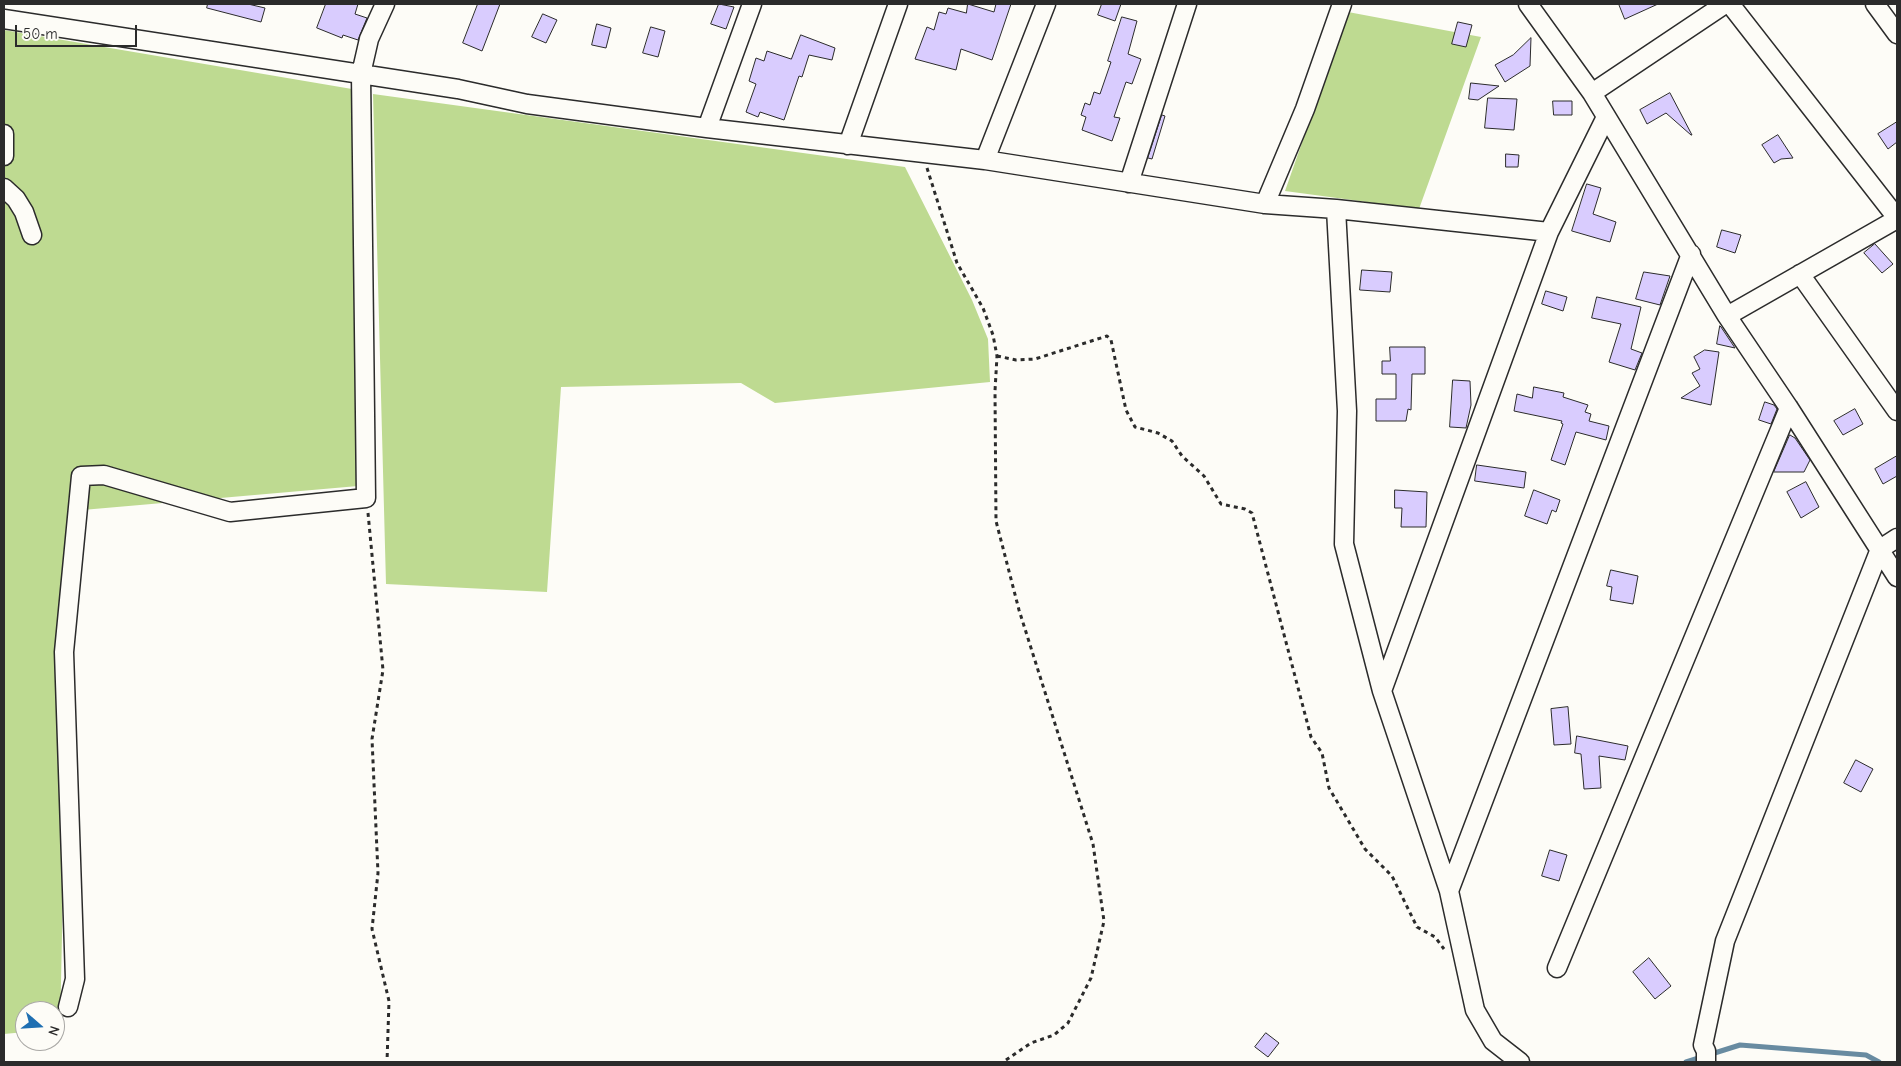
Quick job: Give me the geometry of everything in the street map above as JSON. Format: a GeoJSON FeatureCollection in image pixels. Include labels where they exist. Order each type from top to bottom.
{"type":"FeatureCollection","features":[{"type":"Feature","properties":{"kind":"street"},"geometry":{"type":"LineString","coordinates":[[68,1007],[75,978],[64,652],[82,476],[104,474],[230,512],[366,498],[361,74],[369,39],[385,4]]}},
{"type":"Feature","properties":{"kind":"street"},"geometry":{"type":"LineString","coordinates":[[848,145],[898,4]]}},
{"type":"Feature","properties":{"kind":"street"},"geometry":{"type":"LineString","coordinates":[[985,160],[1046,4]]}},
{"type":"Feature","properties":{"kind":"street"},"geometry":{"type":"LineString","coordinates":[[1130,183],[1187,4]]}},
{"type":"Feature","properties":{"kind":"street"},"geometry":{"type":"LineString","coordinates":[[1265,204],[1305,109],[1342,4]]}},
{"type":"Feature","properties":{"kind":"street"},"geometry":{"type":"LineString","coordinates":[[1528,4],[1592,93],[1727,316],[1789,408],[1897,577]]}},
{"type":"Feature","properties":{"kind":"street"},"geometry":{"type":"LineString","coordinates":[[1592,93],[1725,4]]}},
{"type":"Feature","properties":{"kind":"street"},"geometry":{"type":"LineString","coordinates":[[1727,316],[1897,219],[1730,4]]}},
{"type":"Feature","properties":{"kind":"street"},"geometry":{"type":"LineString","coordinates":[[1875,4],[1897,34]]}},
{"type":"Feature","properties":{"kind":"street"},"geometry":{"type":"LineString","coordinates":[[707,128],[746,6]]}},
{"type":"Feature","properties":{"kind":"street"},"geometry":{"type":"LineString","coordinates":[[4,19],[458,88],[527,104],[707,128],[985,160],[1265,204],[1336,209],[1549,232]]}},
{"type":"Feature","properties":{"kind":"street"},"geometry":{"type":"LineString","coordinates":[[1382,691],[1549,232],[1606,117]]}},
{"type":"Feature","properties":{"kind":"street"},"geometry":{"type":"LineString","coordinates":[[4,134],[4,156]]}},
{"type":"Feature","properties":{"kind":"street"},"geometry":{"type":"LineString","coordinates":[[4,188],[16,199],[24,212],[32,235]]}},
{"type":"Feature","properties":{"kind":"street"},"geometry":{"type":"LineString","coordinates":[[1336,209],[1347,411],[1344,544],[1382,691],[1449,891],[1476,1010],[1493,1041],[1520,1062]]}},
{"type":"Feature","properties":{"kind":"street"},"geometry":{"type":"LineString","coordinates":[[1449,891],[1691,254]]}},
{"type":"Feature","properties":{"kind":"street"},"geometry":{"type":"LineString","coordinates":[[1800,274],[1897,411]]}},
{"type":"Feature","properties":{"kind":"street"},"geometry":{"type":"LineString","coordinates":[[1557,968],[1789,408]]}},
{"type":"Feature","properties":{"kind":"street"},"geometry":{"type":"LineString","coordinates":[[1705,1052],[1726,940],[1880,549],[1897,538]]}},
{"type":"Feature","properties":{"kind":"path"},"geometry":{"type":"LineString","coordinates":[[922,153],[957,263],[983,308],[993,334],[997,356],[994,391],[996,521],[1019,610],[1093,844],[1104,921],[1091,978],[1068,1022],[1054,1035],[1031,1043],[1003,1062]]}},
{"type":"Feature","properties":{"kind":"path"},"geometry":{"type":"LineString","coordinates":[[997,356],[1016,360],[1035,359],[1107,336],[1111,340],[1126,410],[1135,427],[1158,433],[1172,441],[1182,456],[1204,476],[1221,504],[1245,509],[1252,513],[1311,737],[1322,754],[1329,788],[1365,850],[1392,876],[1417,927],[1435,937],[1446,952]]}},
{"type":"Feature","properties":{"kind":"path"},"geometry":{"type":"LineString","coordinates":[[366,498],[383,670],[372,739],[378,873],[372,929],[389,1001],[386,1062]]}},
{"type":"Feature","properties":{"kind":"green space"},"geometry":{"type":"Polygon","coordinates":[[[1348,12],[1481,37],[1419,209],[1285,191],[1348,12]]]}},
{"type":"Feature","properties":{"kind":"green space"},"geometry":{"type":"Polygon","coordinates":[[[4,30],[352,89],[358,486],[71,511],[61,1001],[15,1001],[15,1033],[4,1034],[4,30]]]}},
{"type":"Feature","properties":{"kind":"green space"},"geometry":{"type":"Polygon","coordinates":[[[373,94],[905,167],[972,300],[988,339],[990,382],[775,403],[741,383],[561,387],[547,592],[386,584],[373,94]]]}},
{"type":"Feature","properties":{"kind":"building"},"geometry":{"type":"Polygon","coordinates":[[[208,4],[248,4],[265,8],[261,22],[207,8],[208,4]]]}},
{"type":"Feature","properties":{"kind":"building"},"geometry":{"type":"Polygon","coordinates":[[[326,4],[358,4],[355,14],[367,18],[358,40],[343,35],[342,38],[317,28],[326,4]]]}},
{"type":"Feature","properties":{"kind":"building"},"geometry":{"type":"Polygon","coordinates":[[[478,4],[500,4],[482,51],[463,43],[478,4]]]}},
{"type":"Feature","properties":{"kind":"building"},"geometry":{"type":"Polygon","coordinates":[[[719,4],[734,7],[726,29],[711,24],[719,4]]]}},
{"type":"Feature","properties":{"kind":"building"},"geometry":{"type":"Polygon","coordinates":[[[968,4],[994,12],[996,4],[1011,4],[992,60],[961,49],[956,70],[915,59],[927,27],[934,30],[939,12],[946,14],[948,8],[966,13],[968,4]]]}},
{"type":"Feature","properties":{"kind":"building"},"geometry":{"type":"Polygon","coordinates":[[[1102,4],[1121,4],[1115,21],[1098,15],[1102,4]]]}},
{"type":"Feature","properties":{"kind":"building"},"geometry":{"type":"Polygon","coordinates":[[[1619,4],[1658,4],[1625,19],[1619,4]]]}},
{"type":"Feature","properties":{"kind":"building"},"geometry":{"type":"Polygon","coordinates":[[[543,14],[557,20],[546,43],[532,37],[543,14]]]}},
{"type":"Feature","properties":{"kind":"building"},"geometry":{"type":"Polygon","coordinates":[[[1122,17],[1137,21],[1128,54],[1141,59],[1132,84],[1126,82],[1114,117],[1120,118],[1112,141],[1082,130],[1086,117],[1081,115],[1085,103],[1090,105],[1094,92],[1100,94],[1111,62],[1108,61],[1122,17]]]}},
{"type":"Feature","properties":{"kind":"building"},"geometry":{"type":"Polygon","coordinates":[[[1458,22],[1472,25],[1466,47],[1452,44],[1458,22]]]}},
{"type":"Feature","properties":{"kind":"building"},"geometry":{"type":"Polygon","coordinates":[[[597,24],[611,28],[606,48],[592,45],[597,24]]]}},
{"type":"Feature","properties":{"kind":"building"},"geometry":{"type":"Polygon","coordinates":[[[651,27],[665,31],[658,57],[643,53],[651,27]]]}},
{"type":"Feature","properties":{"kind":"building"},"geometry":{"type":"Polygon","coordinates":[[[801,35],[835,48],[832,60],[809,55],[802,77],[799,76],[784,120],[760,112],[758,117],[746,112],[756,84],[749,81],[756,58],[764,61],[767,51],[791,59],[801,35]]]}},
{"type":"Feature","properties":{"kind":"building"},"geometry":{"type":"Polygon","coordinates":[[[1531,38],[1530,66],[1505,82],[1495,65],[1513,55],[1531,38]]]}},
{"type":"Feature","properties":{"kind":"building"},"geometry":{"type":"Polygon","coordinates":[[[1471,83],[1499,86],[1478,100],[1469,99],[1471,83]]]}},
{"type":"Feature","properties":{"kind":"building"},"geometry":{"type":"Polygon","coordinates":[[[1670,93],[1692,135],[1666,113],[1647,124],[1640,110],[1670,93]]]}},
{"type":"Feature","properties":{"kind":"building"},"geometry":{"type":"Polygon","coordinates":[[[1488,98],[1517,99],[1514,130],[1485,128],[1488,98]]]}},
{"type":"Feature","properties":{"kind":"building"},"geometry":{"type":"Polygon","coordinates":[[[1553,101],[1572,101],[1572,115],[1554,115],[1553,101]]]}},
{"type":"Feature","properties":{"kind":"building"},"geometry":{"type":"Polygon","coordinates":[[[1162,115],[1165,116],[1152,159],[1148,158],[1162,115]]]}},
{"type":"Feature","properties":{"kind":"building"},"geometry":{"type":"Polygon","coordinates":[[[1897,122],[1897,142],[1888,149],[1878,134],[1897,122]]]}},
{"type":"Feature","properties":{"kind":"building"},"geometry":{"type":"Polygon","coordinates":[[[1778,135],[1793,158],[1781,159],[1774,163],[1762,145],[1778,135]]]}},
{"type":"Feature","properties":{"kind":"building"},"geometry":{"type":"Polygon","coordinates":[[[1506,154],[1519,155],[1518,167],[1506,167],[1506,154]]]}},
{"type":"Feature","properties":{"kind":"building"},"geometry":{"type":"Polygon","coordinates":[[[1587,184],[1601,188],[1593,214],[1616,222],[1610,242],[1572,231],[1587,184]]]}},
{"type":"Feature","properties":{"kind":"building"},"geometry":{"type":"Polygon","coordinates":[[[1722,230],[1741,235],[1735,253],[1717,247],[1722,230]]]}},
{"type":"Feature","properties":{"kind":"building"},"geometry":{"type":"Polygon","coordinates":[[[1875,244],[1893,264],[1882,273],[1864,253],[1875,244]]]}},
{"type":"Feature","properties":{"kind":"building"},"geometry":{"type":"Polygon","coordinates":[[[1362,270],[1392,272],[1390,292],[1360,290],[1362,270]]]}},
{"type":"Feature","properties":{"kind":"building"},"geometry":{"type":"Polygon","coordinates":[[[1644,272],[1670,276],[1660,305],[1636,299],[1644,272]]]}},
{"type":"Feature","properties":{"kind":"building"},"geometry":{"type":"Polygon","coordinates":[[[1546,291],[1567,297],[1563,311],[1542,304],[1546,291]]]}},
{"type":"Feature","properties":{"kind":"building"},"geometry":{"type":"Polygon","coordinates":[[[1597,297],[1641,307],[1631,349],[1642,353],[1635,370],[1609,362],[1621,324],[1592,318],[1597,297]]]}},
{"type":"Feature","properties":{"kind":"building"},"geometry":{"type":"Polygon","coordinates":[[[1721,327],[1735,348],[1717,344],[1721,327]]]}},
{"type":"Feature","properties":{"kind":"building"},"geometry":{"type":"Polygon","coordinates":[[[1390,347],[1425,347],[1425,374],[1412,374],[1411,410],[1408,409],[1406,421],[1376,421],[1376,399],[1396,399],[1396,374],[1382,374],[1382,361],[1390,361],[1390,347]]]}},
{"type":"Feature","properties":{"kind":"building"},"geometry":{"type":"Polygon","coordinates":[[[1705,350],[1719,352],[1711,405],[1681,398],[1700,386],[1692,373],[1700,369],[1694,357],[1705,350]]]}},
{"type":"Feature","properties":{"kind":"building"},"geometry":{"type":"Polygon","coordinates":[[[1453,380],[1470,381],[1471,405],[1466,428],[1450,427],[1453,380]]]}},
{"type":"Feature","properties":{"kind":"building"},"geometry":{"type":"Polygon","coordinates":[[[1534,387],[1564,393],[1563,397],[1588,405],[1585,412],[1591,414],[1589,421],[1609,426],[1606,440],[1576,432],[1565,465],[1551,460],[1563,424],[1561,423],[1562,421],[1514,411],[1517,394],[1532,398],[1534,387]]]}},
{"type":"Feature","properties":{"kind":"building"},"geometry":{"type":"Polygon","coordinates":[[[1765,402],[1774,405],[1777,409],[1771,424],[1759,420],[1765,402]]]}},
{"type":"Feature","properties":{"kind":"building"},"geometry":{"type":"Polygon","coordinates":[[[1855,409],[1863,424],[1843,435],[1834,421],[1855,409]]]}},
{"type":"Feature","properties":{"kind":"building"},"geometry":{"type":"Polygon","coordinates":[[[1790,435],[1795,438],[1810,460],[1804,472],[1774,472],[1790,435]]]}},
{"type":"Feature","properties":{"kind":"building"},"geometry":{"type":"Polygon","coordinates":[[[1897,456],[1897,476],[1883,484],[1875,469],[1897,456]]]}},
{"type":"Feature","properties":{"kind":"building"},"geometry":{"type":"Polygon","coordinates":[[[1477,465],[1526,472],[1524,488],[1475,481],[1477,465]]]}},
{"type":"Feature","properties":{"kind":"building"},"geometry":{"type":"Polygon","coordinates":[[[1806,482],[1819,507],[1801,518],[1787,492],[1806,482]]]}},
{"type":"Feature","properties":{"kind":"building"},"geometry":{"type":"Polygon","coordinates":[[[1395,490],[1427,492],[1426,527],[1401,527],[1402,508],[1395,508],[1395,490]]]}},
{"type":"Feature","properties":{"kind":"building"},"geometry":{"type":"Polygon","coordinates":[[[1534,490],[1560,500],[1556,512],[1552,510],[1547,524],[1525,516],[1534,490]]]}},
{"type":"Feature","properties":{"kind":"building"},"geometry":{"type":"Polygon","coordinates":[[[1611,570],[1638,576],[1633,604],[1610,600],[1612,587],[1607,586],[1611,570]]]}},
{"type":"Feature","properties":{"kind":"building"},"geometry":{"type":"Polygon","coordinates":[[[1568,707],[1571,744],[1554,745],[1551,709],[1568,707]]]}},
{"type":"Feature","properties":{"kind":"building"},"geometry":{"type":"Polygon","coordinates":[[[1577,736],[1628,746],[1625,760],[1599,756],[1601,788],[1584,789],[1581,754],[1575,753],[1577,736]]]}},
{"type":"Feature","properties":{"kind":"building"},"geometry":{"type":"Polygon","coordinates":[[[1856,760],[1873,769],[1861,792],[1844,783],[1856,760]]]}},
{"type":"Feature","properties":{"kind":"building"},"geometry":{"type":"Polygon","coordinates":[[[1550,850],[1567,855],[1559,881],[1542,876],[1550,850]]]}},
{"type":"Feature","properties":{"kind":"building"},"geometry":{"type":"Polygon","coordinates":[[[1649,958],[1671,986],[1655,999],[1633,972],[1649,958]]]}},
{"type":"Feature","properties":{"kind":"building"},"geometry":{"type":"Polygon","coordinates":[[[1266,1033],[1279,1043],[1268,1057],[1255,1047],[1266,1033]]]}},
{"type":"Feature","properties":{"kind":"waterway"},"geometry":{"type":"LineString","coordinates":[[1686,1062],[1740,1045],[1866,1055],[1879,1062]]}}]}
